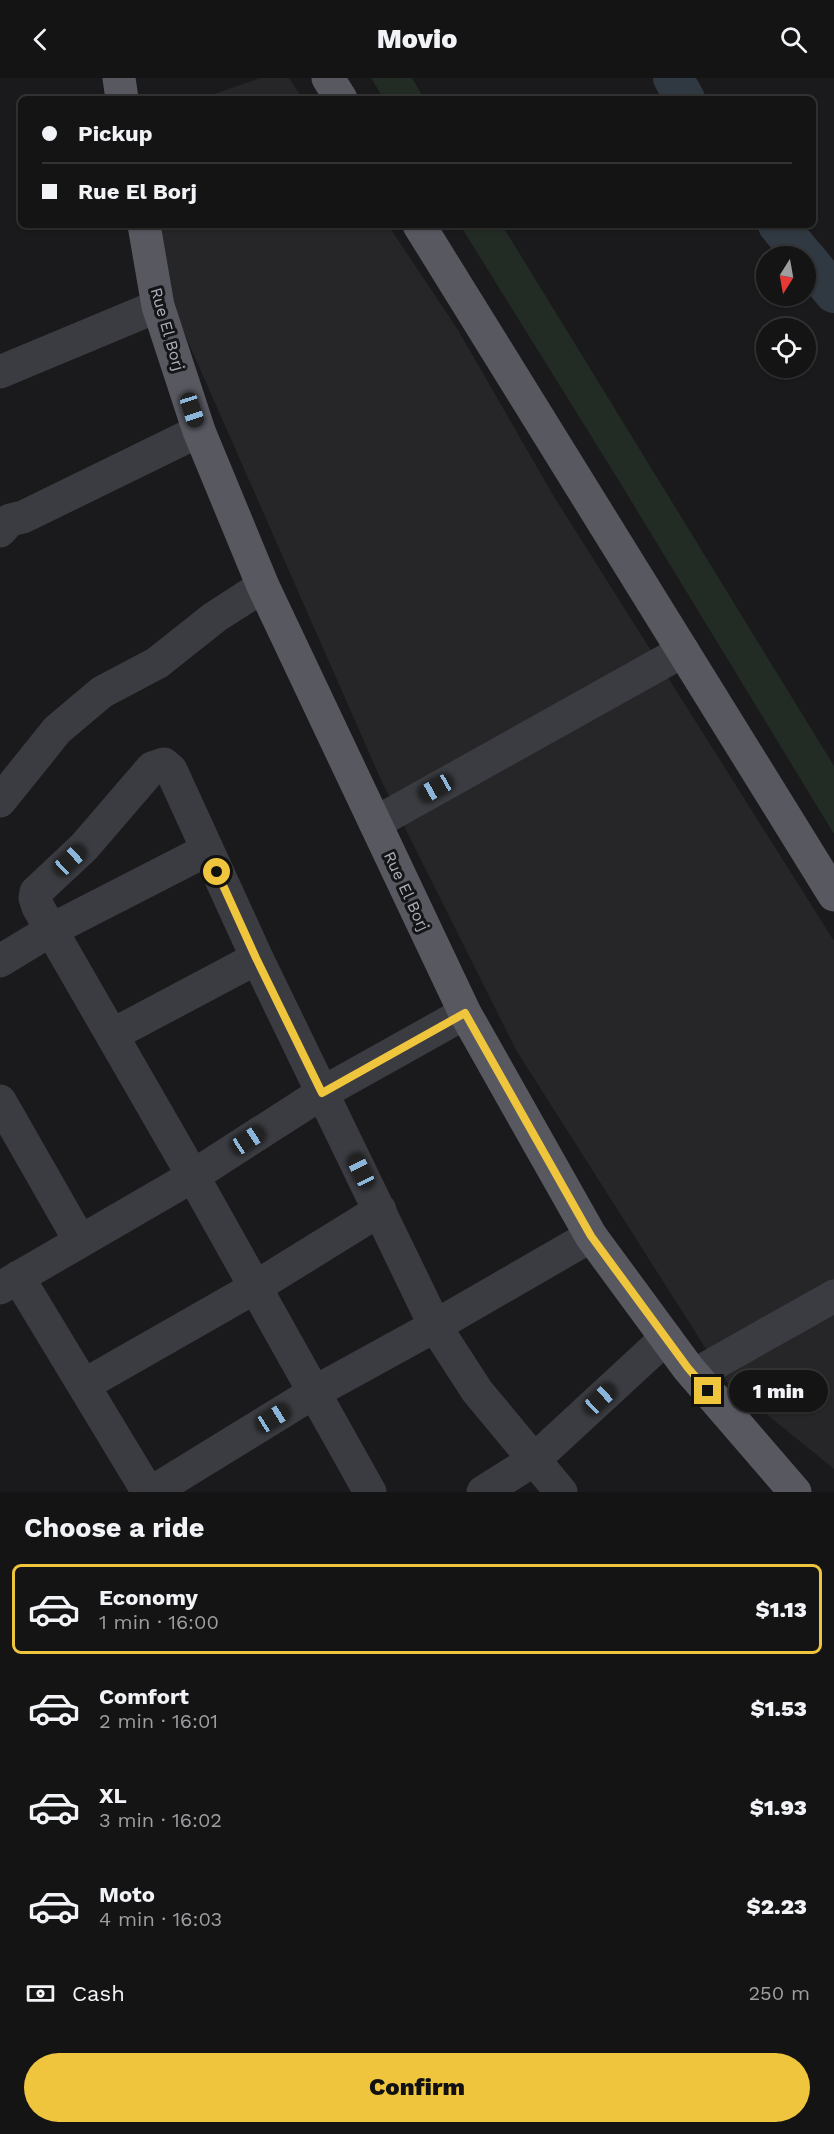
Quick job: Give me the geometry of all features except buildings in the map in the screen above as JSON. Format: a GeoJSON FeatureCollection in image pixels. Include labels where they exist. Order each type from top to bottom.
{"type":"FeatureCollection","features":[{"type":"Feature","properties":{"kind":"main road"},"geometry":{"type":"LineString","coordinates":[[119,78],[122,96]]}},
{"type":"Feature","properties":{"kind":"main road"},"geometry":{"type":"LineString","coordinates":[[328,78],[339,96]]}},
{"type":"Feature","properties":{"kind":"main road","name":"Rue El Borj"},"geometry":{"type":"LineString","coordinates":[[145,228],[158,306],[199,431],[263,586],[465,1013],[591,1236],[694,1375],[795,1492]]}},
{"type":"Feature","properties":{"kind":"main road"},"geometry":{"type":"LineString","coordinates":[[421,228],[834,895]]}},
{"type":"Feature","properties":{"kind":"street"},"geometry":{"type":"LineString","coordinates":[[0,372],[158,306]]}},
{"type":"Feature","properties":{"kind":"street"},"geometry":{"type":"LineString","coordinates":[[1,526],[199,431]]}},
{"type":"Feature","properties":{"kind":"street"},"geometry":{"type":"LineString","coordinates":[[0,801],[57,729],[102,692],[157,663],[215,617],[263,586]]}},
{"type":"Feature","properties":{"kind":"street"},"geometry":{"type":"LineString","coordinates":[[375,823],[683,651]]}},
{"type":"Feature","properties":{"kind":"street"},"geometry":{"type":"LineString","coordinates":[[370,1492],[38,907],[36,892],[84,847],[152,768],[158,765],[164,764],[171,770],[256,958],[435,1326],[477,1391],[561,1492]]}},
{"type":"Feature","properties":{"kind":"street"},"geometry":{"type":"LineString","coordinates":[[0,961],[51,930],[207,850]]}},
{"type":"Feature","properties":{"kind":"street"},"geometry":{"type":"LineString","coordinates":[[112,1035],[256,958]]}},
{"type":"Feature","properties":{"kind":"street"},"geometry":{"type":"LineString","coordinates":[[465,1013],[322,1093],[192,1176],[9,1282],[84,1385],[150,1492],[313,1393],[591,1236]]}},
{"type":"Feature","properties":{"kind":"street"},"geometry":{"type":"LineString","coordinates":[[4,1117],[80,1241]]}},
{"type":"Feature","properties":{"kind":"street"},"geometry":{"type":"LineString","coordinates":[[84,1385],[254,1288],[380,1210]]}},
{"type":"Feature","properties":{"kind":"street"},"geometry":{"type":"LineString","coordinates":[[694,1375],[834,1296]]}},
{"type":"Feature","properties":{"kind":"street"},"geometry":{"type":"LineString","coordinates":[[483,1492],[534,1460],[666,1338]]}},
{"type":"Feature","properties":{"kind":"shaded area"},"geometry":{"type":"Polygon","coordinates":[[[260,78],[289,78],[301,96],[209,96],[260,78]]]}},
{"type":"Feature","properties":{"kind":"shaded area"},"geometry":{"type":"Polygon","coordinates":[[[371,78],[412,78],[422,96],[382,96],[371,78]]]}},
{"type":"Feature","properties":{"kind":"shaded area"},"geometry":{"type":"Polygon","coordinates":[[[157,228],[390,228],[458,330],[553,495],[834,941],[834,1469],[727,1382],[516,1050],[382,782],[171,303],[157,228]]]}},
{"type":"Feature","properties":{"kind":"shaded area"},"geometry":{"type":"Polygon","coordinates":[[[462,228],[504,228],[834,766],[834,834],[462,228]]]}},
{"type":"Feature","properties":{"kind":"waterway"},"geometry":{"type":"LineString","coordinates":[[673,78],[683,96]]}},
{"type":"Feature","properties":{"kind":"waterway"},"geometry":{"type":"LineString","coordinates":[[781,228],[796,246]]}},
{"type":"Feature","properties":{"kind":"waterway"},"geometry":{"type":"LineString","coordinates":[[816,270],[834,293]]}},
{"type":"Feature","properties":{"kind":"route"},"geometry":{"type":"LineString","coordinates":[[217,872],[322,1093],[465,1013],[494,1068],[591,1236],[688,1368],[708,1391]]}}]}
